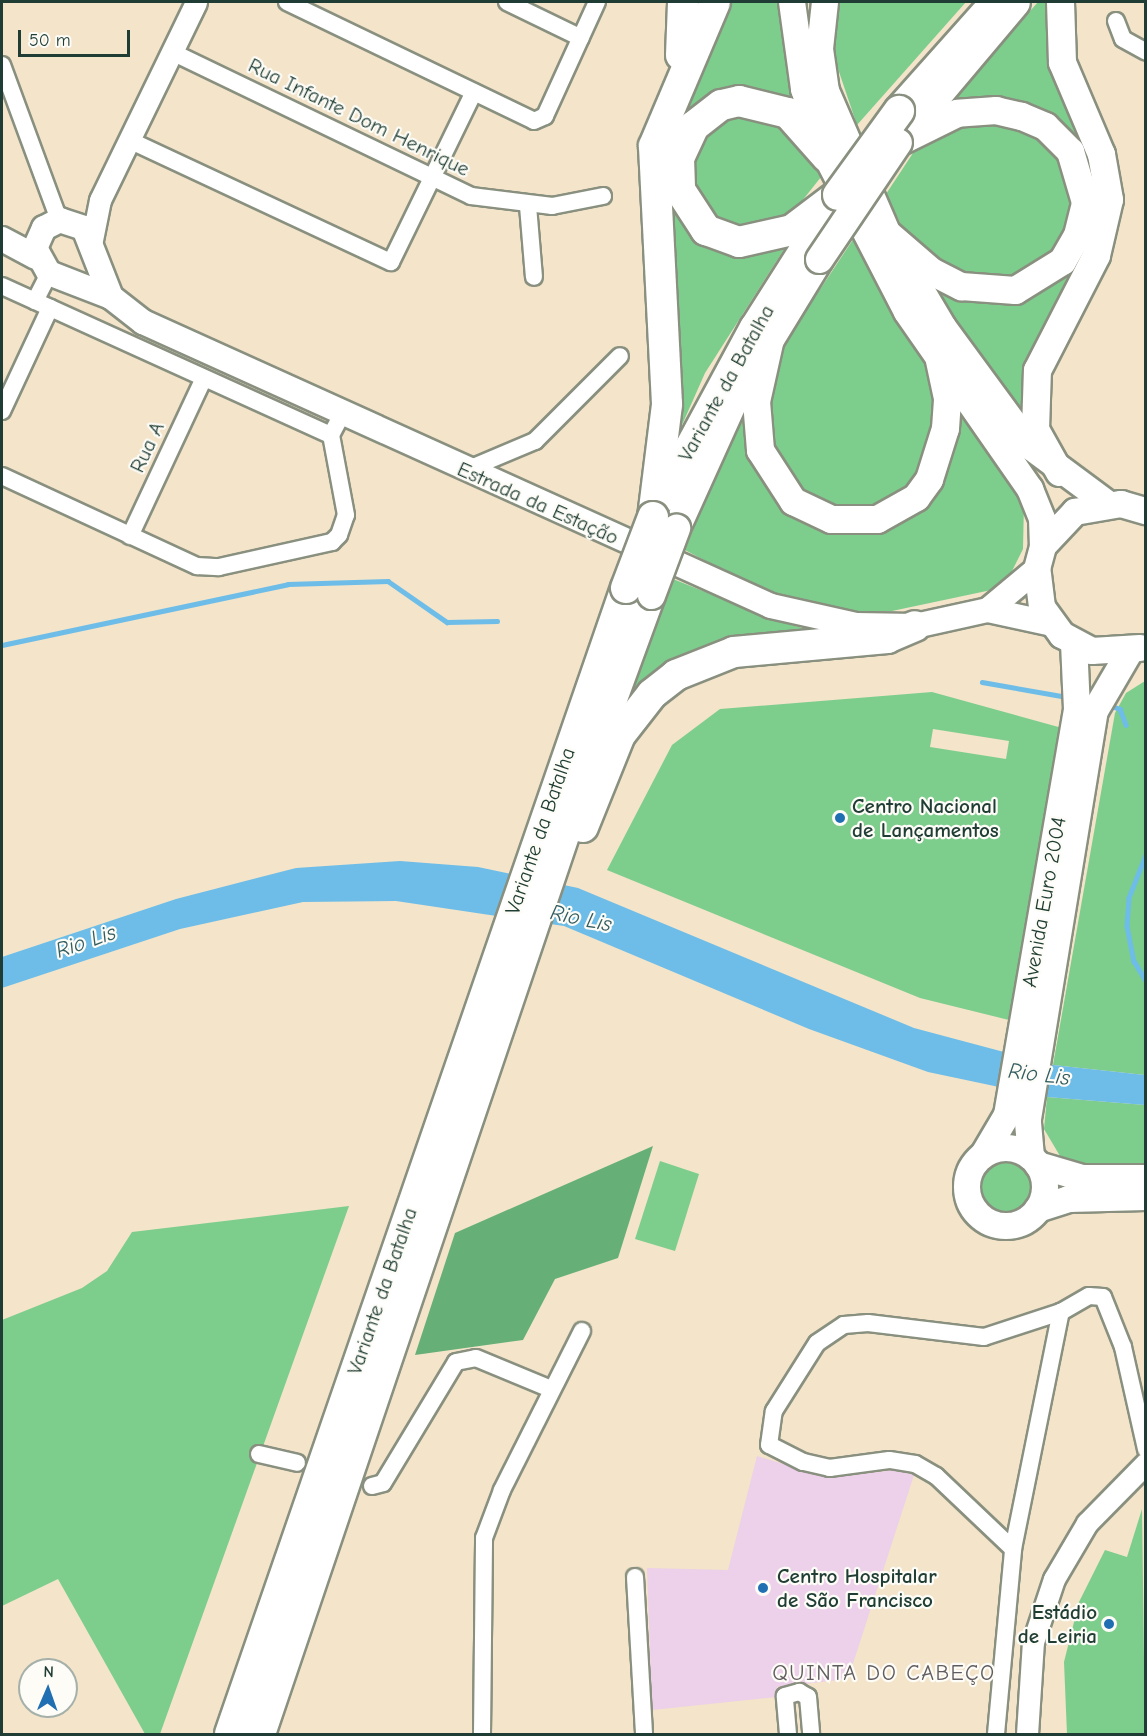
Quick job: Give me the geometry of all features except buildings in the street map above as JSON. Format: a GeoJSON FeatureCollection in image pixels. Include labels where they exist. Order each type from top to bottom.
{"type":"FeatureCollection","features":[{"type":"Feature","properties":{"kind":"highway"},"geometry":{"type":"LineString","coordinates":[[672,99],[685,28],[683,2]]}},
{"type":"Feature","properties":{"kind":"highway"},"geometry":{"type":"LineString","coordinates":[[665,522],[667,404],[652,162],[672,99],[715,2]]}},
{"type":"Feature","properties":{"kind":"highway","name":"Variante da Batalha"},"geometry":{"type":"LineString","coordinates":[[238,1733],[507,993],[575,795],[638,591],[665,522],[737,359],[838,195],[898,111],[996,2]]}},
{"type":"Feature","properties":{"kind":"highway"},"geometry":{"type":"LineString","coordinates":[[665,522],[736,395],[819,259],[898,142],[1016,2]]}},
{"type":"Feature","properties":{"kind":"highway"},"geometry":{"type":"LineString","coordinates":[[1059,472],[1035,429],[1037,370],[1096,255],[1109,200],[1101,154],[1062,62],[1060,2]]}},
{"type":"Feature","properties":{"kind":"highway"},"geometry":{"type":"LineString","coordinates":[[827,157],[788,113],[739,100],[721,105],[694,126],[679,158],[680,190],[706,230],[739,242],[792,230],[838,195]]}},
{"type":"Feature","properties":{"kind":"highway"},"geometry":{"type":"LineString","coordinates":[[888,234],[931,271],[961,286],[1015,290],[1062,261],[1077,235],[1084,202],[1070,151],[1045,126],[1021,116],[996,110],[957,113],[898,142]]}},
{"type":"Feature","properties":{"kind":"highway"},"geometry":{"type":"LineString","coordinates":[[770,338],[756,401],[760,450],[793,501],[831,519],[853,522],[887,515],[916,497],[929,479],[945,428],[947,398],[939,359]]}},
{"type":"Feature","properties":{"kind":"highway"},"geometry":{"type":"LineString","coordinates":[[507,993],[575,795],[628,723],[676,675],[734,652],[887,638],[915,626]]}},
{"type":"Feature","properties":{"kind":"highway","name":"Variante da Batalha"},"geometry":{"type":"LineString","coordinates":[[238,1733],[468,1127],[507,993]]}},
{"type":"Feature","properties":{"kind":"main road"},"geometry":{"type":"LineString","coordinates":[[792,2],[804,89],[827,157],[887,279],[939,359],[1030,489],[1042,519],[1040,557],[1042,607],[1052,624],[1074,643],[1092,651],[1141,648]]}},
{"type":"Feature","properties":{"kind":"main road"},"geometry":{"type":"LineString","coordinates":[[825,2],[820,49],[825,85],[888,234],[996,403],[1059,472],[1108,504],[1146,512]]}},
{"type":"Feature","properties":{"kind":"main road"},"geometry":{"type":"LineString","coordinates":[[93,246],[85,269],[51,269],[57,224],[93,246],[111,297]]}},
{"type":"Feature","properties":{"kind":"main road","name":"Estrada da Estação"},"geometry":{"type":"LineString","coordinates":[[2,238],[57,224]]}},
{"type":"Feature","properties":{"kind":"main road","name":"Estrada da Estação"},"geometry":{"type":"LineString","coordinates":[[2,238],[51,269],[111,297],[143,322],[342,414],[771,606],[832,622],[915,626],[988,610],[1052,624]]}},
{"type":"Feature","properties":{"kind":"main road"},"geometry":{"type":"LineString","coordinates":[[1040,557],[1075,512],[1108,504]]}},
{"type":"Feature","properties":{"kind":"main road","name":"Estrada da Estação"},"geometry":{"type":"LineString","coordinates":[[988,610],[1040,557]]}},
{"type":"Feature","properties":{"kind":"main road","name":"Avenida Euro 2004"},"geometry":{"type":"LineString","coordinates":[[984,1155],[1002,1127],[1078,680],[1074,643]]}},
{"type":"Feature","properties":{"kind":"main road","name":"Avenida Euro 2004"},"geometry":{"type":"LineString","coordinates":[[1034,1161],[1028,1131],[1095,711],[1107,684],[1141,648]]}},
{"type":"Feature","properties":{"kind":"main road"},"geometry":{"type":"LineString","coordinates":[[1146,1178],[1082,1178],[1034,1161],[1008,1148],[984,1155],[968,1180],[974,1209],[1006,1226],[1038,1209],[1075,1198],[1146,1197]]}},
{"type":"Feature","properties":{"kind":"main road"},"geometry":{"type":"LineString","coordinates":[[1034,1161],[1045,1189],[1038,1209]]}},
{"type":"Feature","properties":{"kind":"street"},"geometry":{"type":"LineString","coordinates":[[93,246],[100,200],[196,2]]}},
{"type":"Feature","properties":{"kind":"street"},"geometry":{"type":"LineString","coordinates":[[287,2],[474,92],[540,120],[597,2]]}},
{"type":"Feature","properties":{"kind":"street"},"geometry":{"type":"LineString","coordinates":[[507,2],[581,38]]}},
{"type":"Feature","properties":{"kind":"street"},"geometry":{"type":"LineString","coordinates":[[1116,21],[1123,39],[1146,52]]}},
{"type":"Feature","properties":{"kind":"street","name":"Rua Infante Dom Henrique"},"geometry":{"type":"LineString","coordinates":[[172,52],[432,181],[471,196],[528,206],[603,196]]}},
{"type":"Feature","properties":{"kind":"street"},"geometry":{"type":"LineString","coordinates":[[2,64],[57,224],[100,200]]}},
{"type":"Feature","properties":{"kind":"street"},"geometry":{"type":"LineString","coordinates":[[129,140],[384,262],[396,258],[474,92]]}},
{"type":"Feature","properties":{"kind":"street"},"geometry":{"type":"LineString","coordinates":[[528,206],[534,277]]}},
{"type":"Feature","properties":{"kind":"street"},"geometry":{"type":"LineString","coordinates":[[2,411],[43,305],[51,269]]}},
{"type":"Feature","properties":{"kind":"street"},"geometry":{"type":"LineString","coordinates":[[2,286],[330,435]]}},
{"type":"Feature","properties":{"kind":"street"},"geometry":{"type":"LineString","coordinates":[[466,470],[534,441],[620,357]]}},
{"type":"Feature","properties":{"kind":"street","name":"Rua A"},"geometry":{"type":"LineString","coordinates":[[130,536],[204,378]]}},
{"type":"Feature","properties":{"kind":"street"},"geometry":{"type":"LineString","coordinates":[[2,476],[130,536],[207,568],[332,542],[346,516],[330,435],[342,414]]}},
{"type":"Feature","properties":{"kind":"street"},"geometry":{"type":"LineString","coordinates":[[1013,1549],[936,1476],[915,1464],[889,1460],[817,1466],[776,1451],[769,1445],[768,1431],[809,1352],[844,1325],[880,1323],[973,1337],[1061,1312],[1089,1296],[1107,1303],[1146,1449]]}},
{"type":"Feature","properties":{"kind":"street"},"geometry":{"type":"LineString","coordinates":[[996,1734],[1013,1549],[1061,1312]]}},
{"type":"Feature","properties":{"kind":"street"},"geometry":{"type":"LineString","coordinates":[[482,1734],[484,1538],[551,1389],[582,1331]]}},
{"type":"Feature","properties":{"kind":"street"},"geometry":{"type":"LineString","coordinates":[[372,1486],[383,1483],[456,1362],[476,1358],[551,1389]]}},
{"type":"Feature","properties":{"kind":"street"},"geometry":{"type":"LineString","coordinates":[[259,1454],[297,1463]]}},
{"type":"Feature","properties":{"kind":"street"},"geometry":{"type":"LineString","coordinates":[[1027,1734],[1034,1642],[1050,1587],[1087,1523],[1146,1463]]}},
{"type":"Feature","properties":{"kind":"street"},"geometry":{"type":"LineString","coordinates":[[635,1577],[644,1734]]}},
{"type":"Feature","properties":{"kind":"street"},"geometry":{"type":"LineString","coordinates":[[788,1734],[785,1696],[799,1692],[808,1697],[812,1734]]}},
{"type":"Feature","properties":{"kind":"shaded area","name":"Centro Hospitalar de São Francisco"},"geometry":{"type":"Polygon","coordinates":[[[757,1456],[829,1478],[895,1470],[914,1475],[848,1679],[777,1687],[777,1697],[652,1710],[647,1568],[728,1570],[757,1456]]]}},
{"type":"Feature","properties":{"kind":"green space"},"geometry":{"type":"Polygon","coordinates":[[[726,2],[780,2],[798,109],[708,102],[678,210],[790,240],[705,373],[674,443],[665,146],[726,2]]]}},
{"type":"Feature","properties":{"kind":"green space"},"geometry":{"type":"Polygon","coordinates":[[[838,2],[966,2],[857,125],[834,57],[838,2]]]}},
{"type":"Feature","properties":{"kind":"green space"},"geometry":{"type":"Polygon","coordinates":[[[1038,2],[1049,2],[1047,44],[1053,76],[1081,128],[1100,202],[1073,278],[1028,362],[1026,418],[927,279],[982,301],[1082,246],[1065,133],[944,109],[1038,2]]]}},
{"type":"Feature","properties":{"kind":"green space"},"geometry":{"type":"Polygon","coordinates":[[[768,112],[825,172],[786,221],[727,228],[695,196],[691,155],[698,140],[731,113],[768,112]]]}},
{"type":"Feature","properties":{"kind":"green space"},"geometry":{"type":"Polygon","coordinates":[[[965,122],[1012,122],[1050,139],[1076,197],[1066,240],[1029,277],[949,274],[903,229],[886,194],[915,150],[939,129],[965,122]]]}},
{"type":"Feature","properties":{"kind":"green space"},"geometry":{"type":"Polygon","coordinates":[[[854,238],[922,351],[932,374],[935,415],[919,478],[883,505],[833,508],[798,490],[768,440],[767,384],[782,347],[854,238]]]}},
{"type":"Feature","properties":{"kind":"green space"},"geometry":{"type":"Polygon","coordinates":[[[954,401],[1024,502],[1023,549],[1008,579],[996,589],[892,611],[844,611],[755,587],[685,550],[745,404],[755,457],[843,528],[938,484],[953,441],[954,401]]]}},
{"type":"Feature","properties":{"kind":"green space"},"geometry":{"type":"Polygon","coordinates":[[[673,579],[780,622],[822,633],[623,711],[673,579]]]}},
{"type":"Feature","properties":{"kind":"green space"},"geometry":{"type":"Polygon","coordinates":[[[1145,681],[1145,1075],[1053,1065],[1115,713],[1126,693],[1145,681]]]}},
{"type":"Feature","properties":{"kind":"green space","name":"Centro Nacional de Lançamentos"},"geometry":{"type":"Polygon","coordinates":[[[932,692],[1062,728],[1009,1020],[920,998],[607,870],[672,745],[720,709],[932,692]],[[933,729],[930,747],[1006,759],[1009,741],[933,729]]]}},
{"type":"Feature","properties":{"kind":"green space"},"geometry":{"type":"Polygon","coordinates":[[[1047,1097],[1145,1105],[1145,1166],[1089,1165],[1060,1156],[1044,1129],[1047,1097]]]}},
{"type":"Feature","properties":{"kind":"green space"},"geometry":{"type":"Polygon","coordinates":[[[653,1146],[618,1258],[555,1279],[523,1340],[415,1355],[455,1233],[653,1146]]]}},
{"type":"Feature","properties":{"kind":"green space"},"geometry":{"type":"Polygon","coordinates":[[[1007,1158],[1022,1163],[1030,1171],[1035,1186],[1030,1201],[1022,1209],[1007,1214],[992,1209],[984,1201],[979,1186],[984,1171],[992,1163],[1007,1158]]]}},
{"type":"Feature","properties":{"kind":"green space"},"geometry":{"type":"Polygon","coordinates":[[[660,1161],[699,1174],[675,1251],[635,1239],[660,1161]]]}},
{"type":"Feature","properties":{"kind":"green space"},"geometry":{"type":"Polygon","coordinates":[[[349,1206],[160,1734],[145,1734],[58,1579],[2,1606],[2,1320],[82,1288],[107,1271],[132,1232],[349,1206]]]}},
{"type":"Feature","properties":{"kind":"green space","name":"Estádio de Leiria"},"geometry":{"type":"Polygon","coordinates":[[[1142,1509],[1145,1734],[1067,1734],[1064,1662],[1079,1602],[1105,1550],[1127,1557],[1142,1509]]]}},
{"type":"Feature","properties":{"kind":"water","name":"Rio Lis"},"geometry":{"type":"Polygon","coordinates":[[[400,861],[478,867],[578,888],[914,1028],[1053,1065],[1145,1075],[1145,1105],[1047,1097],[928,1072],[809,1029],[564,926],[396,901],[303,902],[180,929],[2,988],[2,957],[176,899],[296,868],[400,861]]]}},
{"type":"Feature","properties":{"kind":"waterway"},"geometry":{"type":"LineString","coordinates":[[2,645],[288,584],[388,581],[447,622],[497,621]]}},
{"type":"Feature","properties":{"kind":"waterway"},"geometry":{"type":"LineString","coordinates":[[982,682],[1067,697]]}},
{"type":"Feature","properties":{"kind":"waterway"},"geometry":{"type":"LineString","coordinates":[[1108,705],[1120,709],[1126,725]]}},
{"type":"Feature","properties":{"kind":"waterway"},"geometry":{"type":"LineString","coordinates":[[1146,855],[1129,898],[1127,926],[1134,961],[1146,981]]}},
{"type":"Feature","properties":{"kind":"place","name":"Centro Nacional de Lançamentos"},"geometry":{"type":"Point","coordinates":[840,818]}},
{"type":"Feature","properties":{"kind":"place","name":"Centro Hospitalar de São Francisco"},"geometry":{"type":"Point","coordinates":[763,1588]}},
{"type":"Feature","properties":{"kind":"place","name":"Estádio de Leiria"},"geometry":{"type":"Point","coordinates":[1109,1624]}},
{"type":"Feature","properties":{"kind":"district","name":"QUINTA DO CABEÇO"},"geometry":{"type":"Point","coordinates":[884,1674]}}]}
